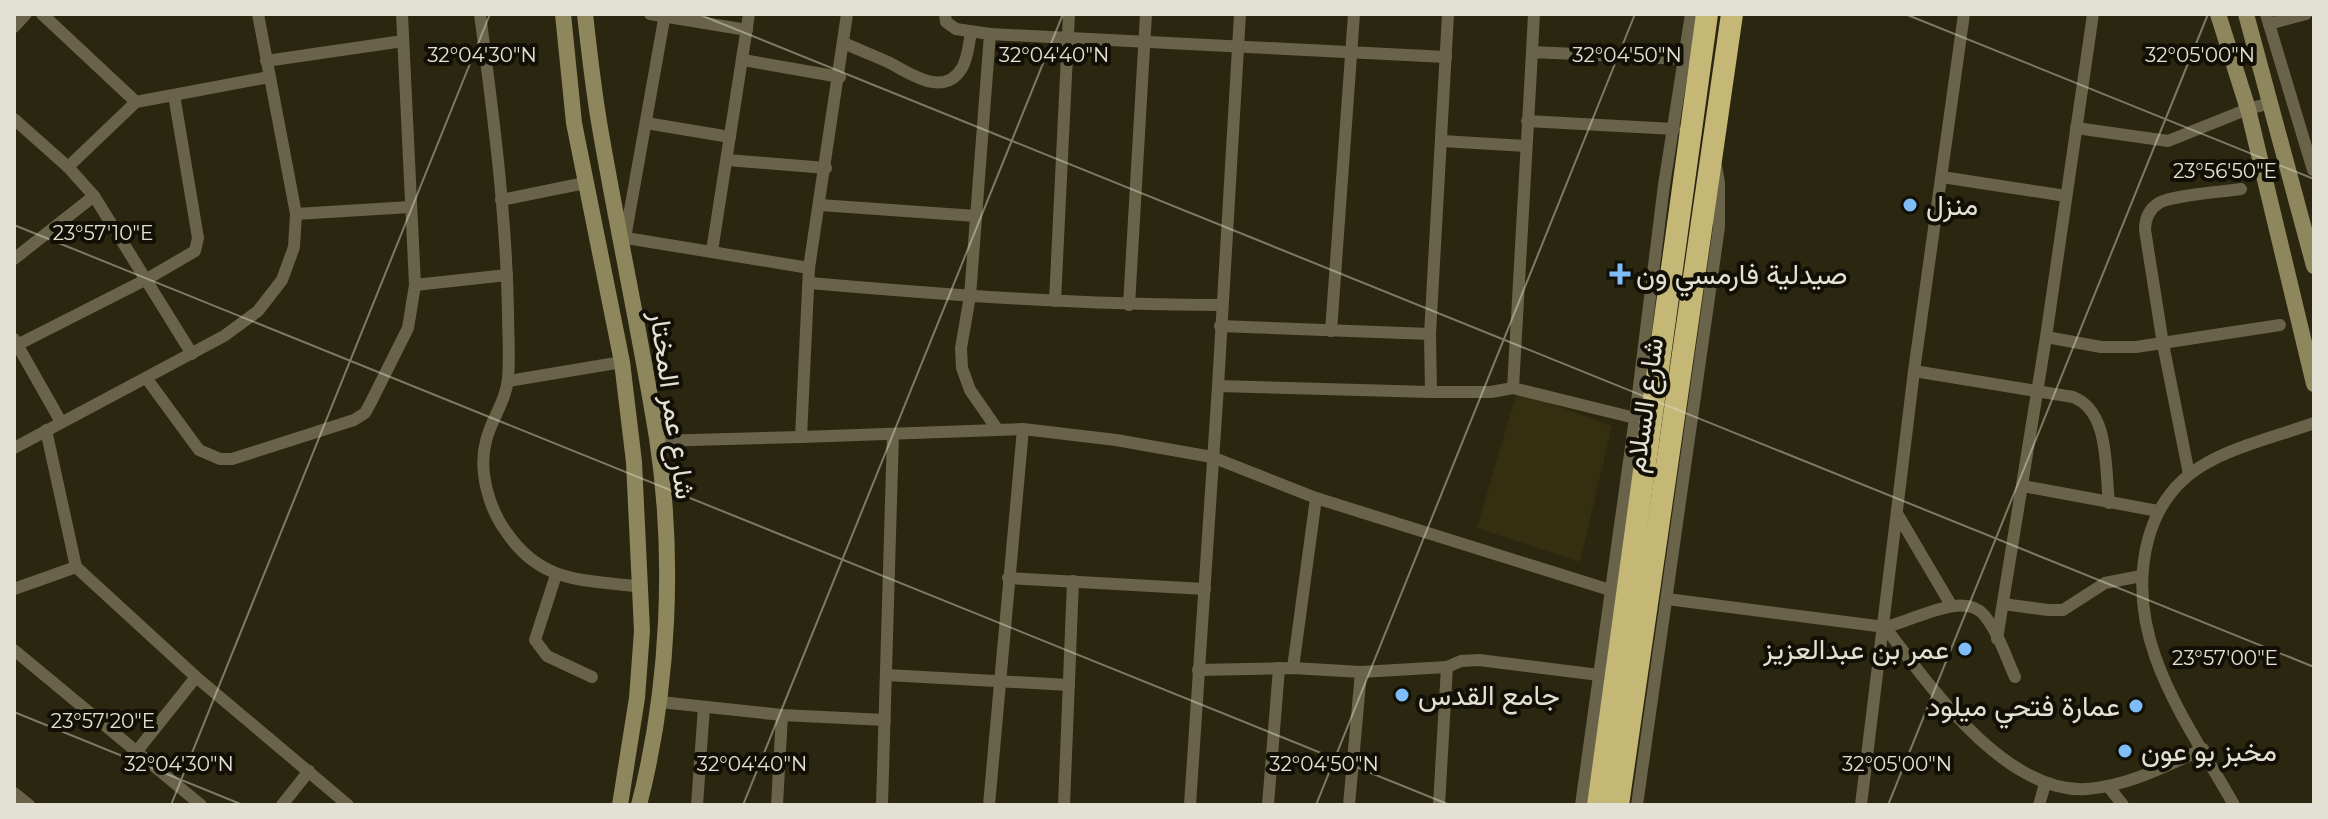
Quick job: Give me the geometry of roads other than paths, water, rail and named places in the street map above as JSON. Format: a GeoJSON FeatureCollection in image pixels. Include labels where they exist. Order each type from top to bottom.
{"type":"FeatureCollection","features":[{"type":"Feature","properties":{"kind":"highway","name":"شارع السلام"},"geometry":{"type":"LineString","coordinates":[[1598,805],[1707,14]]}},
{"type":"Feature","properties":{"kind":"highway","name":"شارع السلام"},"geometry":{"type":"LineString","coordinates":[[1618,805],[1732,14]]}},
{"type":"Feature","properties":{"kind":"street"},"geometry":{"type":"LineString","coordinates":[[14,27],[26,14]]}},
{"type":"Feature","properties":{"kind":"street"},"geometry":{"type":"LineString","coordinates":[[42,14],[136,102]]}},
{"type":"Feature","properties":{"kind":"street"},"geometry":{"type":"LineString","coordinates":[[14,448],[224,336],[258,311],[282,280],[294,247],[296,214],[258,14]]}},
{"type":"Feature","properties":{"kind":"street"},"geometry":{"type":"LineString","coordinates":[[147,379],[199,450],[220,459],[232,459],[354,420],[365,413],[408,328],[415,285],[402,14]]}},
{"type":"Feature","properties":{"kind":"street"},"geometry":{"type":"LineString","coordinates":[[480,14],[507,275],[508,381],[501,407],[486,440],[484,470],[491,503],[505,531],[527,560],[556,575],[642,587]]}},
{"type":"Feature","properties":{"kind":"street","name":"شارع عمر المختار"},"geometry":{"type":"LineString","coordinates":[[563,14],[574,123],[622,362],[634,462],[642,631],[637,698],[620,805]]}},
{"type":"Feature","properties":{"kind":"street","name":"شارع عمر المختار"},"geometry":{"type":"LineString","coordinates":[[585,14],[598,120],[622,237],[657,441],[665,532],[666,604],[660,702],[639,805]]}},
{"type":"Feature","properties":{"kind":"street"},"geometry":{"type":"LineString","coordinates":[[650,14],[747,30]]}},
{"type":"Feature","properties":{"kind":"street"},"geometry":{"type":"LineString","coordinates":[[712,251],[749,14]]}},
{"type":"Feature","properties":{"kind":"street"},"geometry":{"type":"LineString","coordinates":[[801,437],[809,268],[847,14]]}},
{"type":"Feature","properties":{"kind":"street"},"geometry":{"type":"LineString","coordinates":[[945,14],[946,22],[956,29],[990,34],[1446,57]]}},
{"type":"Feature","properties":{"kind":"street"},"geometry":{"type":"LineString","coordinates":[[1055,301],[1069,14]]}},
{"type":"Feature","properties":{"kind":"street"},"geometry":{"type":"LineString","coordinates":[[1129,305],[1146,14]]}},
{"type":"Feature","properties":{"kind":"street"},"geometry":{"type":"LineString","coordinates":[[1190,805],[1240,14]]}},
{"type":"Feature","properties":{"kind":"street"},"geometry":{"type":"LineString","coordinates":[[1331,331],[1354,14]]}},
{"type":"Feature","properties":{"kind":"street"},"geometry":{"type":"LineString","coordinates":[[1431,392],[1430,334],[1448,14]]}},
{"type":"Feature","properties":{"kind":"street"},"geometry":{"type":"LineString","coordinates":[[1513,388],[1534,14]]}},
{"type":"Feature","properties":{"kind":"street"},"geometry":{"type":"LineString","coordinates":[[1581,805],[1664,185],[1691,14]]}},
{"type":"Feature","properties":{"kind":"street"},"geometry":{"type":"LineString","coordinates":[[1861,805],[1914,371],[1964,14]]}},
{"type":"Feature","properties":{"kind":"street"},"geometry":{"type":"LineString","coordinates":[[1997,639],[2046,337],[2093,14]]}},
{"type":"Feature","properties":{"kind":"street"},"geometry":{"type":"LineString","coordinates":[[2218,14],[2248,109],[2314,384]]}},
{"type":"Feature","properties":{"kind":"street"},"geometry":{"type":"LineString","coordinates":[[2246,14],[2314,266]]}},
{"type":"Feature","properties":{"kind":"street"},"geometry":{"type":"LineString","coordinates":[[2291,179],[2313,170],[2268,19],[2306,14]]}},
{"type":"Feature","properties":{"kind":"street"},"geometry":{"type":"LineString","coordinates":[[664,16],[622,237],[809,268]]}},
{"type":"Feature","properties":{"kind":"street"},"geometry":{"type":"LineString","coordinates":[[844,43],[890,63],[917,79],[942,82],[955,77],[964,66],[971,32]]}},
{"type":"Feature","properties":{"kind":"street"},"geometry":{"type":"LineString","coordinates":[[990,34],[970,296],[961,348],[962,368],[970,390],[997,429]]}},
{"type":"Feature","properties":{"kind":"street"},"geometry":{"type":"LineString","coordinates":[[266,61],[403,41]]}},
{"type":"Feature","properties":{"kind":"street"},"geometry":{"type":"LineString","coordinates":[[1532,52],[1685,59]]}},
{"type":"Feature","properties":{"kind":"street"},"geometry":{"type":"LineString","coordinates":[[743,60],[840,77]]}},
{"type":"Feature","properties":{"kind":"street"},"geometry":{"type":"LineString","coordinates":[[68,167],[136,102],[269,77]]}},
{"type":"Feature","properties":{"kind":"street"},"geometry":{"type":"LineString","coordinates":[[61,422],[16,342],[147,279],[195,251],[198,244],[174,95]]}},
{"type":"Feature","properties":{"kind":"street"},"geometry":{"type":"LineString","coordinates":[[2076,128],[2168,141],[2271,103]]}},
{"type":"Feature","properties":{"kind":"street"},"geometry":{"type":"LineString","coordinates":[[14,119],[68,167],[94,196],[192,354]]}},
{"type":"Feature","properties":{"kind":"street"},"geometry":{"type":"LineString","coordinates":[[574,123],[598,120]]}},
{"type":"Feature","properties":{"kind":"street"},"geometry":{"type":"LineString","coordinates":[[1527,121],[1674,129]]}},
{"type":"Feature","properties":{"kind":"street"},"geometry":{"type":"LineString","coordinates":[[646,123],[730,137]]}},
{"type":"Feature","properties":{"kind":"street"},"geometry":{"type":"LineString","coordinates":[[1442,141],[1526,146]]}},
{"type":"Feature","properties":{"kind":"street"},"geometry":{"type":"LineString","coordinates":[[1637,805],[1719,227],[1719,183],[1712,144]]}},
{"type":"Feature","properties":{"kind":"street"},"geometry":{"type":"LineString","coordinates":[[727,160],[826,168]]}},
{"type":"Feature","properties":{"kind":"street"},"geometry":{"type":"LineString","coordinates":[[1942,177],[2066,196]]}},
{"type":"Feature","properties":{"kind":"street"},"geometry":{"type":"LineString","coordinates":[[501,200],[585,183]]}},
{"type":"Feature","properties":{"kind":"street"},"geometry":{"type":"LineString","coordinates":[[2189,474],[2163,344],[2145,230],[2148,214],[2164,201],[2241,189]]}},
{"type":"Feature","properties":{"kind":"street"},"geometry":{"type":"LineString","coordinates":[[14,259],[94,196]]}},
{"type":"Feature","properties":{"kind":"street"},"geometry":{"type":"LineString","coordinates":[[820,205],[976,216]]}},
{"type":"Feature","properties":{"kind":"street"},"geometry":{"type":"LineString","coordinates":[[296,214],[410,207]]}},
{"type":"Feature","properties":{"kind":"street"},"geometry":{"type":"LineString","coordinates":[[415,285],[507,275]]}},
{"type":"Feature","properties":{"kind":"street"},"geometry":{"type":"LineString","coordinates":[[810,283],[1129,305],[1222,305]]}},
{"type":"Feature","properties":{"kind":"street"},"geometry":{"type":"LineString","coordinates":[[2046,337],[2101,347],[2163,344],[2280,325]]}},
{"type":"Feature","properties":{"kind":"street"},"geometry":{"type":"LineString","coordinates":[[1220,326],[1430,334]]}},
{"type":"Feature","properties":{"kind":"street"},"geometry":{"type":"LineString","coordinates":[[508,381],[622,362]]}},
{"type":"Feature","properties":{"kind":"street"},"geometry":{"type":"LineString","coordinates":[[1914,371],[2080,400],[2096,414],[2101,428],[2109,503]]}},
{"type":"Feature","properties":{"kind":"street"},"geometry":{"type":"LineString","coordinates":[[1218,386],[1431,392],[1491,392],[1513,388],[1635,418]]}},
{"type":"Feature","properties":{"kind":"street"},"geometry":{"type":"LineString","coordinates":[[2234,805],[2162,676],[2149,644],[2142,612],[2141,576],[2149,535],[2158,511],[2189,474],[2212,460],[2314,423]]}},
{"type":"Feature","properties":{"kind":"street"},"geometry":{"type":"LineString","coordinates":[[657,441],[997,429],[1116,440],[1212,457],[1316,498],[1610,590]]}},
{"type":"Feature","properties":{"kind":"street"},"geometry":{"type":"LineString","coordinates":[[989,805],[1023,429]]}},
{"type":"Feature","properties":{"kind":"street"},"geometry":{"type":"LineString","coordinates":[[46,430],[76,567],[196,677],[348,805]]}},
{"type":"Feature","properties":{"kind":"street"},"geometry":{"type":"LineString","coordinates":[[882,805],[893,434]]}},
{"type":"Feature","properties":{"kind":"street"},"geometry":{"type":"LineString","coordinates":[[2023,486],[2158,511]]}},
{"type":"Feature","properties":{"kind":"street"},"geometry":{"type":"LineString","coordinates":[[1293,668],[1316,498]]}},
{"type":"Feature","properties":{"kind":"street"},"geometry":{"type":"LineString","coordinates":[[1898,514],[1951,605]]}},
{"type":"Feature","properties":{"kind":"street"},"geometry":{"type":"LineString","coordinates":[[14,589],[76,567]]}},
{"type":"Feature","properties":{"kind":"street"},"geometry":{"type":"LineString","coordinates":[[556,575],[535,640],[547,656],[592,677]]}},
{"type":"Feature","properties":{"kind":"street"},"geometry":{"type":"LineString","coordinates":[[2003,604],[2063,610],[2105,583],[2141,576]]}},
{"type":"Feature","properties":{"kind":"street"},"geometry":{"type":"LineString","coordinates":[[1008,578],[1205,589]]}},
{"type":"Feature","properties":{"kind":"street"},"geometry":{"type":"LineString","coordinates":[[1064,805],[1073,581]]}},
{"type":"Feature","properties":{"kind":"street"},"geometry":{"type":"LineString","coordinates":[[1667,599],[1885,627],[1951,605],[1964,604],[1980,611],[2015,677]]}},
{"type":"Feature","properties":{"kind":"street"},"geometry":{"type":"LineString","coordinates":[[1885,627],[1937,696],[1973,734],[2045,784],[2085,789],[2108,786],[2154,772],[2203,749]]}},
{"type":"Feature","properties":{"kind":"street"},"geometry":{"type":"LineString","coordinates":[[14,650],[201,805]]}},
{"type":"Feature","properties":{"kind":"street"},"geometry":{"type":"LineString","coordinates":[[1198,670],[1293,668],[1361,672],[1447,667],[1461,661],[1479,660],[1599,675]]}},
{"type":"Feature","properties":{"kind":"street"},"geometry":{"type":"LineString","coordinates":[[1439,805],[1447,667]]}},
{"type":"Feature","properties":{"kind":"street"},"geometry":{"type":"LineString","coordinates":[[1268,805],[1279,668]]}},
{"type":"Feature","properties":{"kind":"street"},"geometry":{"type":"LineString","coordinates":[[1349,805],[1361,672]]}},
{"type":"Feature","properties":{"kind":"street"},"geometry":{"type":"LineString","coordinates":[[887,675],[1069,685]]}},
{"type":"Feature","properties":{"kind":"street"},"geometry":{"type":"LineString","coordinates":[[137,751],[196,677]]}},
{"type":"Feature","properties":{"kind":"street"},"geometry":{"type":"LineString","coordinates":[[660,702],[782,715],[885,720]]}},
{"type":"Feature","properties":{"kind":"street"},"geometry":{"type":"LineString","coordinates":[[697,805],[704,707]]}},
{"type":"Feature","properties":{"kind":"street"},"geometry":{"type":"LineString","coordinates":[[777,805],[782,715]]}},
{"type":"Feature","properties":{"kind":"street"},"geometry":{"type":"LineString","coordinates":[[282,805],[309,771]]}},
{"type":"Feature","properties":{"kind":"street"},"geometry":{"type":"LineString","coordinates":[[2039,805],[2045,784]]}},
{"type":"Feature","properties":{"kind":"street"},"geometry":{"type":"LineString","coordinates":[[2108,786],[2123,805]]}},
{"type":"Feature","properties":{"kind":"street"},"geometry":{"type":"LineString","coordinates":[[14,793],[29,805]]}},
{"type":"Feature","properties":{"kind":"place","name":"منزل"},"geometry":{"type":"Point","coordinates":[1910,205]}},
{"type":"Feature","properties":{"kind":"place","name":"صيدلية فارمسي ون"},"geometry":{"type":"Point","coordinates":[1620,274]}},
{"type":"Feature","properties":{"kind":"place","name":"عمر بن عبدالعزيز"},"geometry":{"type":"Point","coordinates":[1965,649]}},
{"type":"Feature","properties":{"kind":"place","name":"جامع القدس"},"geometry":{"type":"Point","coordinates":[1402,695]}},
{"type":"Feature","properties":{"kind":"place","name":"عمارة فتحي ميلود"},"geometry":{"type":"Point","coordinates":[2136,706]}},
{"type":"Feature","properties":{"kind":"place","name":"مخبز بو عون"},"geometry":{"type":"Point","coordinates":[2125,751]}}]}
